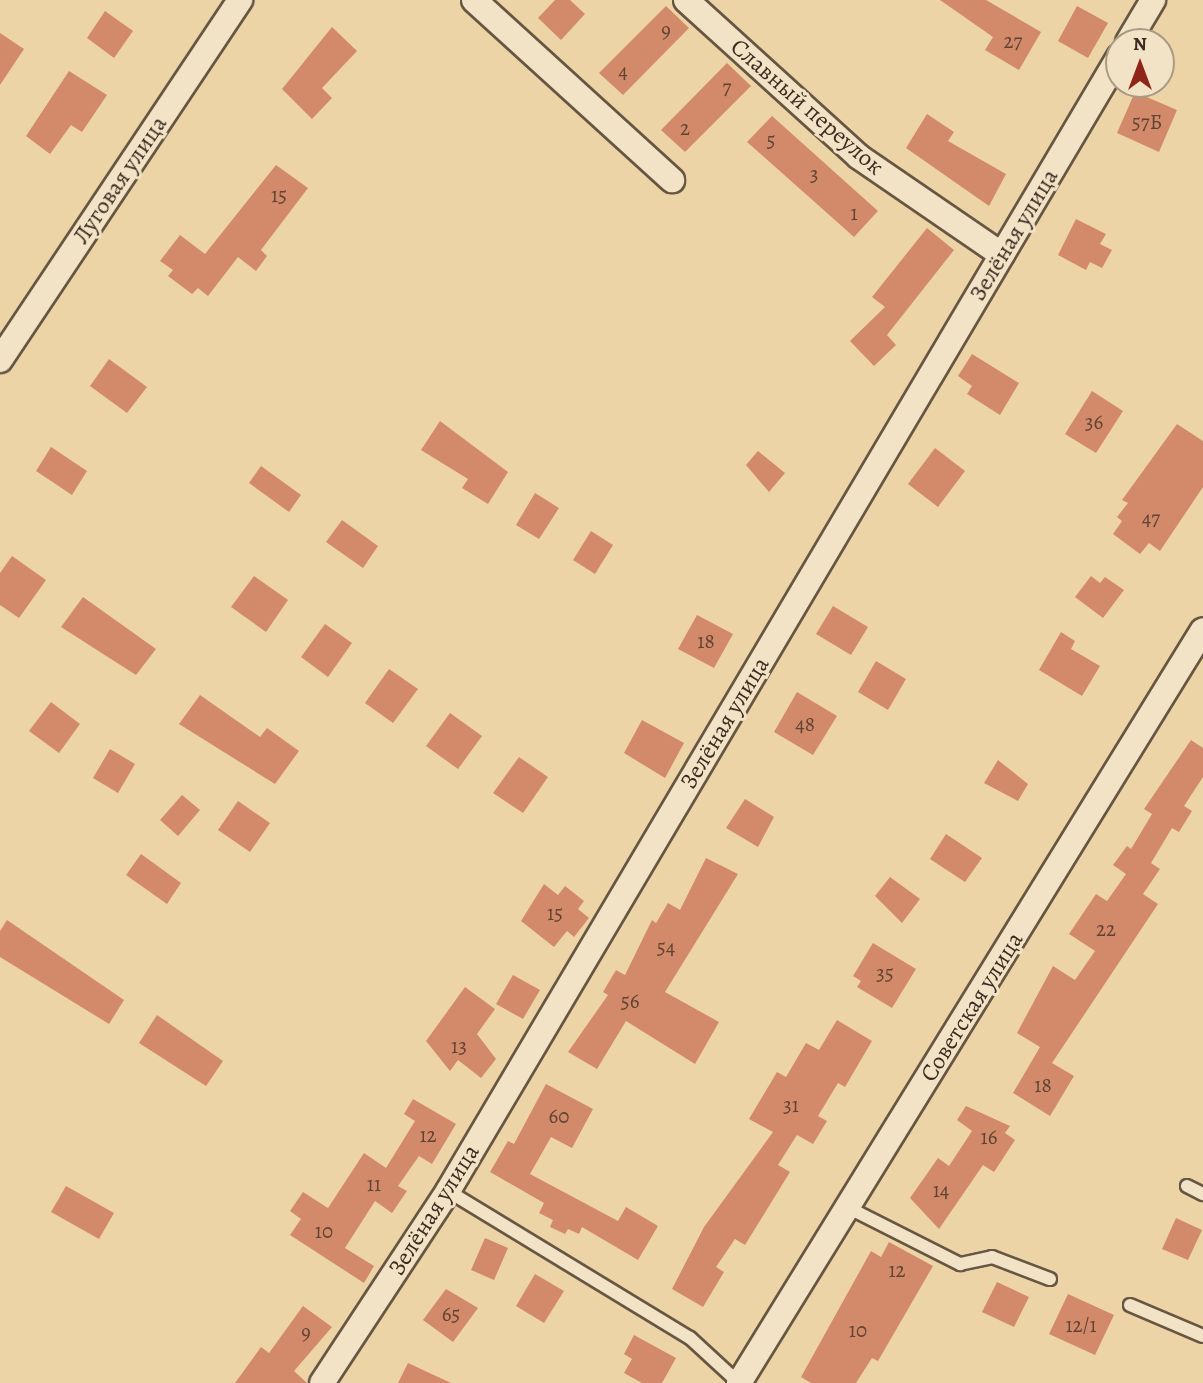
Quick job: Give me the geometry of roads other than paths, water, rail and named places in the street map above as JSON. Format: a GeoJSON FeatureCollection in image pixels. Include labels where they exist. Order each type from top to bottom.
{"type":"FeatureCollection","features":[{"type":"Feature","properties":{"kind":"street","name":"Луговая улица"},"geometry":{"type":"LineString","coordinates":[[0,360],[240,0]]}},
{"type":"Feature","properties":{"kind":"street"},"geometry":{"type":"LineString","coordinates":[[474,0],[672,180]]}},
{"type":"Feature","properties":{"kind":"street","name":"Славный переулок"},"geometry":{"type":"LineString","coordinates":[[686,0],[859,157],[1002,255]]}},
{"type":"Feature","properties":{"kind":"street"},"geometry":{"type":"LineString","coordinates":[[1136,28],[1153,0]]}},
{"type":"Feature","properties":{"kind":"street","name":"Зелёная улица"},"geometry":{"type":"LineString","coordinates":[[322,1383],[448,1191],[1105,81]]}},
{"type":"Feature","properties":{"kind":"street","name":"Советская улица"},"geometry":{"type":"LineString","coordinates":[[739,1383],[1203,630]]}},
{"type":"Feature","properties":{"kind":"lane"},"geometry":{"type":"LineString","coordinates":[[1187,1186],[1203,1194]]}},
{"type":"Feature","properties":{"kind":"lane"},"geometry":{"type":"LineString","coordinates":[[448,1191],[690,1338],[739,1383]]}},
{"type":"Feature","properties":{"kind":"lane"},"geometry":{"type":"LineString","coordinates":[[848,1207],[960,1264],[992,1257],[1050,1279]]}},
{"type":"Feature","properties":{"kind":"lane"},"geometry":{"type":"LineString","coordinates":[[1130,1305],[1203,1336]]}}]}
